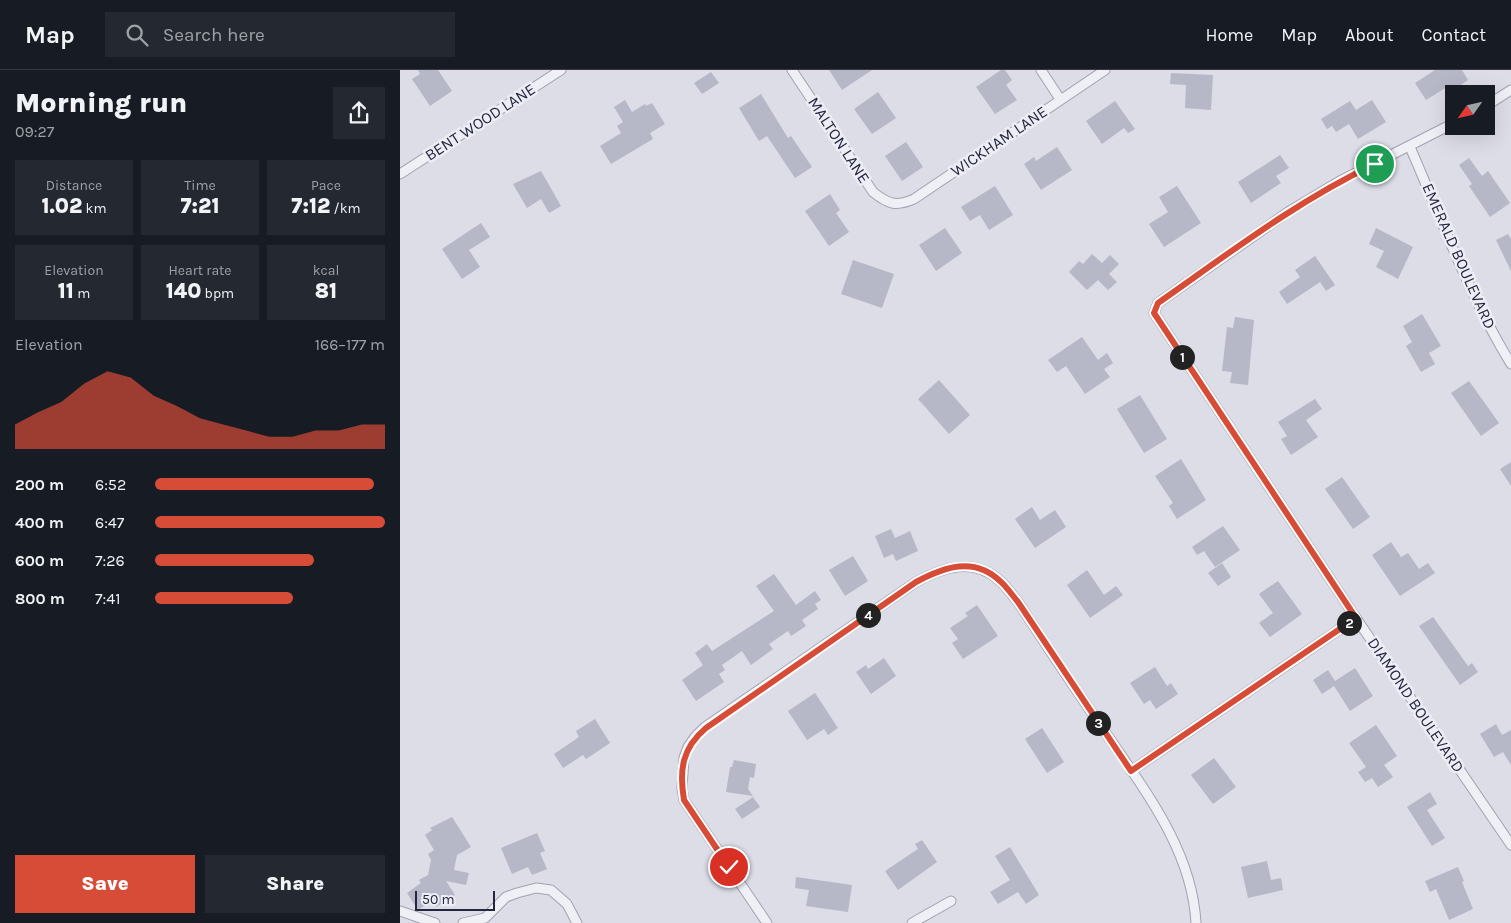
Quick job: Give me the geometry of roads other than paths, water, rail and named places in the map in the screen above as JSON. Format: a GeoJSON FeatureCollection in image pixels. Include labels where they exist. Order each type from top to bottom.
{"type":"FeatureCollection","features":[{"type":"Feature","properties":{"kind":"street","name":"BENT WOOD LANE"},"geometry":{"type":"LineString","coordinates":[[400,174],[560,70]]}},
{"type":"Feature","properties":{"kind":"street","name":"MALTON LANE"},"geometry":{"type":"LineString","coordinates":[[792,70],[873,192],[891,203]]}},
{"type":"Feature","properties":{"kind":"street"},"geometry":{"type":"LineString","coordinates":[[1041,70],[1060,99]]}},
{"type":"Feature","properties":{"kind":"street","name":"WICKHAM LANE"},"geometry":{"type":"LineString","coordinates":[[891,203],[901,205],[914,199],[1105,70]]}},
{"type":"Feature","properties":{"kind":"street"},"geometry":{"type":"LineString","coordinates":[[1495,100],[1511,90]]}},
{"type":"Feature","properties":{"kind":"street","name":"DIAMOND BOULEVARD"},"geometry":{"type":"LineString","coordinates":[[1445,128],[1340,181],[1288,212],[1158,303],[1154,308],[1154,313],[1356,618],[1511,845]]}},
{"type":"Feature","properties":{"kind":"street","name":"EMERALD BOULEVARD"},"geometry":{"type":"LineString","coordinates":[[1410,146],[1474,295],[1499,345],[1511,364]]}},
{"type":"Feature","properties":{"kind":"street"},"geometry":{"type":"LineString","coordinates":[[767,923],[684,800],[682,774],[684,758],[688,747],[695,737],[713,722],[916,582],[933,572],[962,566],[992,574],[1002,582],[1018,602],[1131,771],[1168,828],[1190,886],[1196,923]]}},
{"type":"Feature","properties":{"kind":"street"},"geometry":{"type":"LineString","coordinates":[[1131,771],[1356,618]]}},
{"type":"Feature","properties":{"kind":"street"},"geometry":{"type":"LineString","coordinates":[[463,923],[485,918],[506,897],[536,888],[551,890],[567,904],[577,923]]}},
{"type":"Feature","properties":{"kind":"street"},"geometry":{"type":"LineString","coordinates":[[912,923],[951,901]]}},
{"type":"Feature","properties":{"kind":"street"},"geometry":{"type":"LineString","coordinates":[[400,911],[436,923]]}}]}
